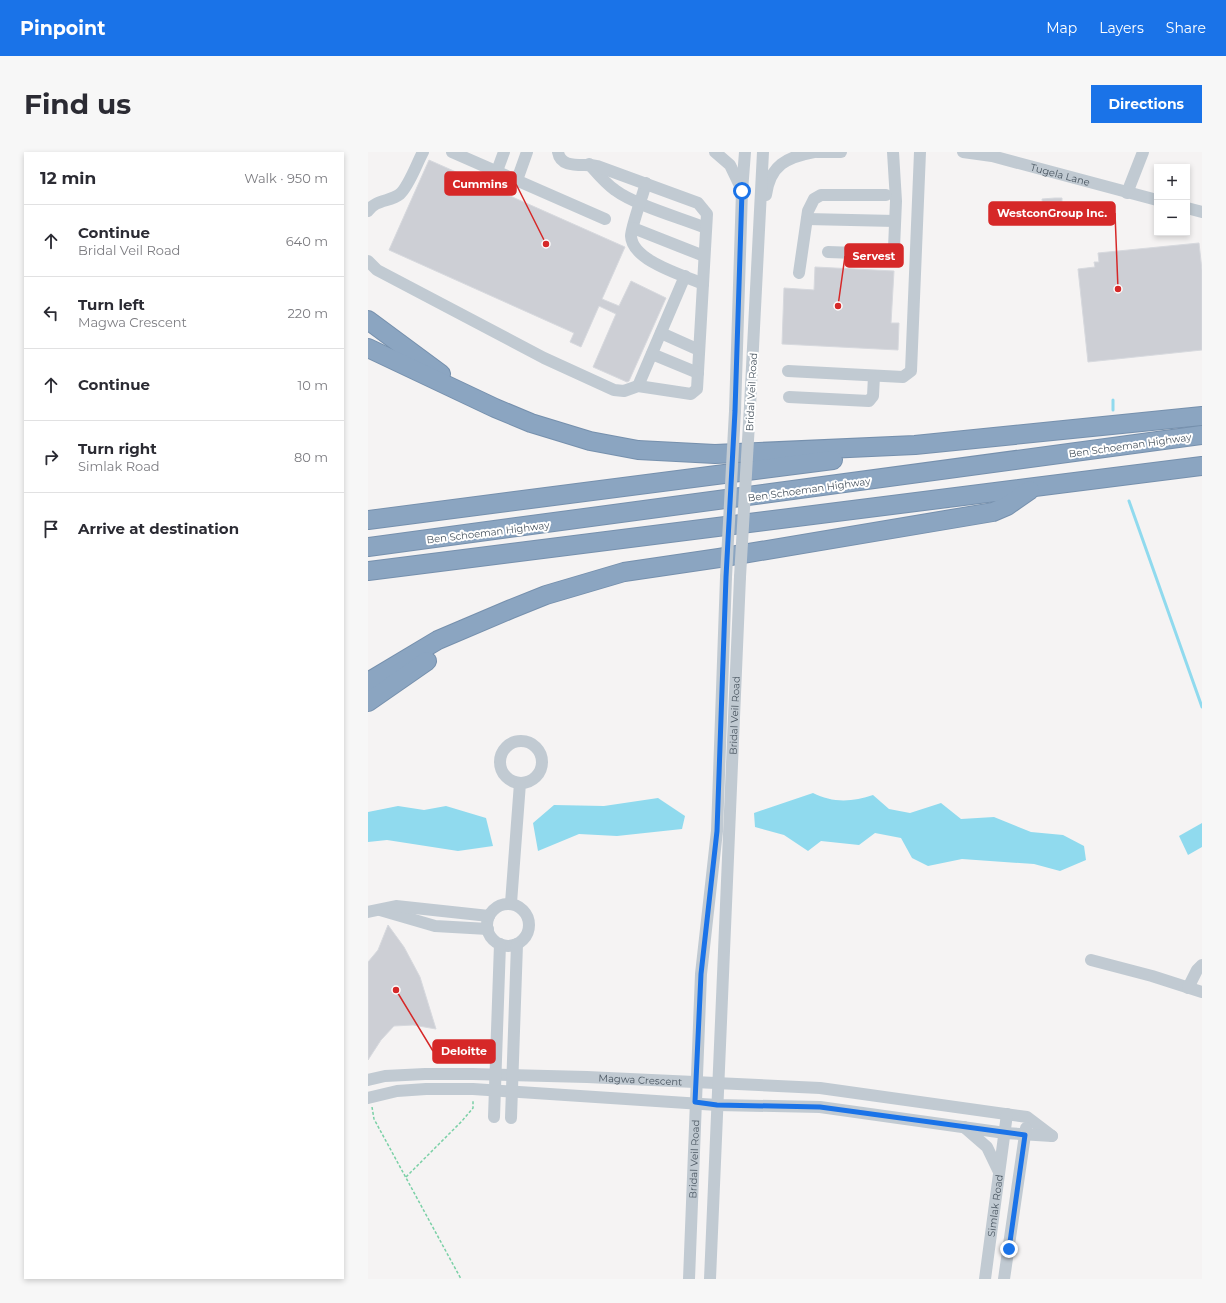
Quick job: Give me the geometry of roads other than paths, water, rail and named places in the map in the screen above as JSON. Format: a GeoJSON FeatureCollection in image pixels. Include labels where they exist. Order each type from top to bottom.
{"type":"FeatureCollection","features":[{"type":"Feature","properties":{"kind":"highway"},"geometry":{"type":"LineString","coordinates":[[368,320],[448,380],[495,408]]}},
{"type":"Feature","properties":{"kind":"highway"},"geometry":{"type":"LineString","coordinates":[[368,348],[530,423],[590,441],[646,451],[715,454],[915,445],[1202,416]]}},
{"type":"Feature","properties":{"kind":"highway","name":"Ben Schoeman Highway"},"geometry":{"type":"LineString","coordinates":[[368,547],[1202,435]]}},
{"type":"Feature","properties":{"kind":"highway"},"geometry":{"type":"LineString","coordinates":[[368,520],[772,468],[970,440]]}},
{"type":"Feature","properties":{"kind":"highway"},"geometry":{"type":"LineString","coordinates":[[368,571],[1202,466]]}},
{"type":"Feature","properties":{"kind":"highway"},"geometry":{"type":"LineString","coordinates":[[368,682],[438,640],[546,595],[624,572],[719,558],[993,512],[1007,506],[1033,488]]}},
{"type":"Feature","properties":{"kind":"highway"},"geometry":{"type":"LineString","coordinates":[[368,702],[413,669],[491,618]]}},
{"type":"Feature","properties":{"kind":"street"},"geometry":{"type":"LineString","coordinates":[[368,211],[372,205],[399,195],[404,190],[423,152]]}},
{"type":"Feature","properties":{"kind":"street"},"geometry":{"type":"LineString","coordinates":[[452,152],[605,219]]}},
{"type":"Feature","properties":{"kind":"street"},"geometry":{"type":"LineString","coordinates":[[497,171],[504,152]]}},
{"type":"Feature","properties":{"kind":"street"},"geometry":{"type":"LineString","coordinates":[[517,180],[527,152]]}},
{"type":"Feature","properties":{"kind":"street"},"geometry":{"type":"LineString","coordinates":[[368,260],[377,270],[544,358],[614,390],[624,391],[638,386],[691,394],[697,389],[706,214],[698,203],[646,183],[589,164],[571,165],[562,160],[558,152]]}},
{"type":"Feature","properties":{"kind":"street"},"geometry":{"type":"LineString","coordinates":[[716,152],[730,165],[742,191]]}},
{"type":"Feature","properties":{"kind":"street","name":"Bridal Veil Road"},"geometry":{"type":"LineString","coordinates":[[689,1279],[695,1083],[701,974],[717,831],[726,577],[735,411],[742,191],[745,152]]}},
{"type":"Feature","properties":{"kind":"street","name":"Bridal Veil Road"},"geometry":{"type":"LineString","coordinates":[[710,1279],[740,577],[763,152]]}},
{"type":"Feature","properties":{"kind":"street"},"geometry":{"type":"LineString","coordinates":[[756,285],[767,189],[771,178],[782,164],[790,158],[815,152],[841,152]]}},
{"type":"Feature","properties":{"kind":"street"},"geometry":{"type":"LineString","coordinates":[[828,252],[889,254],[894,248],[894,152]]}},
{"type":"Feature","properties":{"kind":"street"},"geometry":{"type":"LineString","coordinates":[[788,371],[903,377],[911,371],[920,152]]}},
{"type":"Feature","properties":{"kind":"street","name":"Tugela Lane"},"geometry":{"type":"LineString","coordinates":[[962,152],[992,156],[1154,199]]}},
{"type":"Feature","properties":{"kind":"street"},"geometry":{"type":"LineString","coordinates":[[1127,193],[1144,152]]}},
{"type":"Feature","properties":{"kind":"street"},"geometry":{"type":"LineString","coordinates":[[589,164],[616,192],[640,203],[706,228]]}},
{"type":"Feature","properties":{"kind":"street"},"geometry":{"type":"LineString","coordinates":[[646,183],[631,236],[636,248],[647,260],[702,284]]}},
{"type":"Feature","properties":{"kind":"street"},"geometry":{"type":"LineString","coordinates":[[799,273],[810,204],[821,195],[886,195]]}},
{"type":"Feature","properties":{"kind":"street"},"geometry":{"type":"LineString","coordinates":[[1190,209],[1202,212]]}},
{"type":"Feature","properties":{"kind":"street"},"geometry":{"type":"LineString","coordinates":[[807,219],[895,221]]}},
{"type":"Feature","properties":{"kind":"street"},"geometry":{"type":"LineString","coordinates":[[633,228],[704,256]]}},
{"type":"Feature","properties":{"kind":"street"},"geometry":{"type":"LineString","coordinates":[[638,386],[685,276]]}},
{"type":"Feature","properties":{"kind":"street"},"geometry":{"type":"LineString","coordinates":[[661,333],[699,350]]}},
{"type":"Feature","properties":{"kind":"street"},"geometry":{"type":"LineString","coordinates":[[652,354],[698,373]]}},
{"type":"Feature","properties":{"kind":"street"},"geometry":{"type":"LineString","coordinates":[[789,397],[869,401],[873,396],[874,376]]}},
{"type":"Feature","properties":{"kind":"street"},"geometry":{"type":"LineString","coordinates":[[511,903],[520,784]]}},
{"type":"Feature","properties":{"kind":"street"},"geometry":{"type":"LineString","coordinates":[[511,903],[524,910],[530,923],[526,937],[517,944],[507,946],[500,944],[490,936],[488,929],[489,916],[498,906],[511,903]]}},
{"type":"Feature","properties":{"kind":"street"},"geometry":{"type":"LineString","coordinates":[[368,912],[389,907],[404,906],[489,916]]}},
{"type":"Feature","properties":{"kind":"street"},"geometry":{"type":"LineString","coordinates":[[380,910],[435,926],[488,929]]}},
{"type":"Feature","properties":{"kind":"street"},"geometry":{"type":"LineString","coordinates":[[494,1117],[500,944]]}},
{"type":"Feature","properties":{"kind":"street"},"geometry":{"type":"LineString","coordinates":[[511,1118],[517,944]]}},
{"type":"Feature","properties":{"kind":"street"},"geometry":{"type":"LineString","coordinates":[[1091,960],[1152,976],[1202,992]]}},
{"type":"Feature","properties":{"kind":"street"},"geometry":{"type":"LineString","coordinates":[[1188,988],[1197,970],[1202,965]]}},
{"type":"Feature","properties":{"kind":"street","name":"Magwa Crescent"},"geometry":{"type":"LineString","coordinates":[[368,1080],[385,1076],[425,1074],[820,1088],[1027,1117],[1052,1136],[1005,1133],[820,1107],[717,1105],[695,1102],[473,1089],[411,1090],[369,1097]]}},
{"type":"Feature","properties":{"kind":"street","name":"Simlak Road"},"geometry":{"type":"LineString","coordinates":[[985,1279],[1007,1114]]}},
{"type":"Feature","properties":{"kind":"street","name":"Simlak Road"},"geometry":{"type":"LineString","coordinates":[[1004,1279],[1027,1117]]}},
{"type":"Feature","properties":{"kind":"street"},"geometry":{"type":"LineString","coordinates":[[963,1127],[987,1147],[1000,1172]]}},
{"type":"Feature","properties":{"kind":"water"},"geometry":{"type":"Polygon","coordinates":[[[813,793],[835,800],[858,799],[873,795],[889,809],[910,813],[941,803],[961,819],[994,817],[1031,832],[1063,835],[1084,846],[1086,860],[1060,871],[1034,864],[962,859],[928,866],[912,858],[901,838],[875,833],[859,845],[821,841],[808,851],[784,835],[755,827],[754,813],[813,793]]]}},
{"type":"Feature","properties":{"kind":"water"},"geometry":{"type":"Polygon","coordinates":[[[658,798],[685,816],[682,829],[617,836],[579,834],[538,851],[533,823],[554,805],[604,806],[658,798]]]}},
{"type":"Feature","properties":{"kind":"water"},"geometry":{"type":"Polygon","coordinates":[[[398,806],[424,810],[446,806],[486,818],[493,846],[458,851],[387,840],[368,842],[368,812],[398,806]]]}},
{"type":"Feature","properties":{"kind":"water"},"geometry":{"type":"Polygon","coordinates":[[[1202,823],[1202,847],[1188,855],[1179,836],[1202,823]]]}},
{"type":"Feature","properties":{"kind":"waterway"},"geometry":{"type":"LineString","coordinates":[[1113,400],[1113,410]]}},
{"type":"Feature","properties":{"kind":"waterway"},"geometry":{"type":"LineString","coordinates":[[1129,501],[1202,707]]}},
{"type":"Feature","properties":{"kind":"place","name":"Cummins"},"geometry":{"type":"Point","coordinates":[546,244]}},
{"type":"Feature","properties":{"kind":"place","name":"WestconGroup Inc."},"geometry":{"type":"Point","coordinates":[1118,289]}},
{"type":"Feature","properties":{"kind":"place","name":"Servest"},"geometry":{"type":"Point","coordinates":[838,306]}},
{"type":"Feature","properties":{"kind":"place","name":"Deloitte"},"geometry":{"type":"Point","coordinates":[396,990]}}]}
